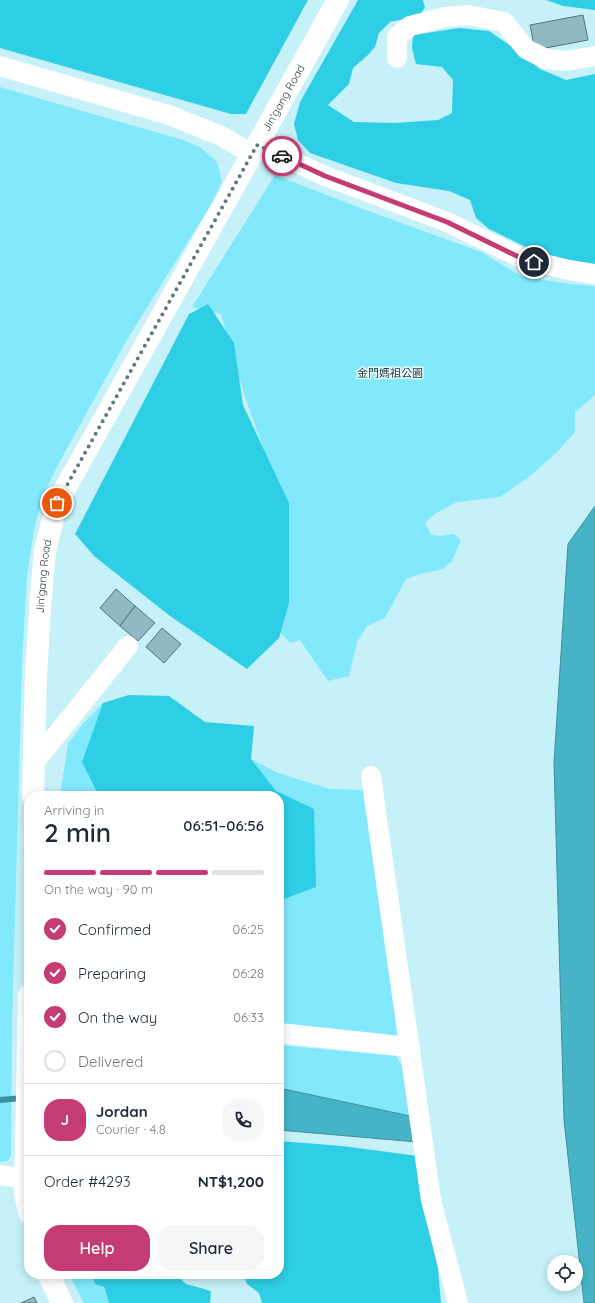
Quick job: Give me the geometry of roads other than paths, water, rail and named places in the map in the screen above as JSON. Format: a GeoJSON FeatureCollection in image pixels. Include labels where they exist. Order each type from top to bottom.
{"type":"FeatureCollection","features":[{"type":"Feature","properties":{"kind":"main road","name":"Jin'gang Road"},"geometry":{"type":"LineString","coordinates":[[33,791],[36,674],[42,579],[45,551],[57,503],[338,0]]}},
{"type":"Feature","properties":{"kind":"main road"},"geometry":{"type":"LineString","coordinates":[[50,1279],[62,1303]]}},
{"type":"Feature","properties":{"kind":"street"},"geometry":{"type":"LineString","coordinates":[[397,58],[397,37],[410,26],[442,8],[504,22],[526,49],[546,59],[566,61],[595,56]]}},
{"type":"Feature","properties":{"kind":"street"},"geometry":{"type":"LineString","coordinates":[[0,66],[169,115],[447,222],[523,259],[569,270],[595,274]]}},
{"type":"Feature","properties":{"kind":"street"},"geometry":{"type":"LineString","coordinates":[[34,763],[128,646]]}},
{"type":"Feature","properties":{"kind":"street"},"geometry":{"type":"LineString","coordinates":[[371,776],[431,1200],[458,1303]]}},
{"type":"Feature","properties":{"kind":"street"},"geometry":{"type":"LineString","coordinates":[[284,1034],[410,1047]]}},
{"type":"Feature","properties":{"kind":"street"},"geometry":{"type":"LineString","coordinates":[[0,1176],[24,1179]]}},
{"type":"Feature","properties":{"kind":"waterway"},"geometry":{"type":"LineString","coordinates":[[0,1100],[22,1098]]}},
{"type":"Feature","properties":{"kind":"park label","name":"金門媽祖公園"},"geometry":{"type":"Point","coordinates":[390,373]}}]}
